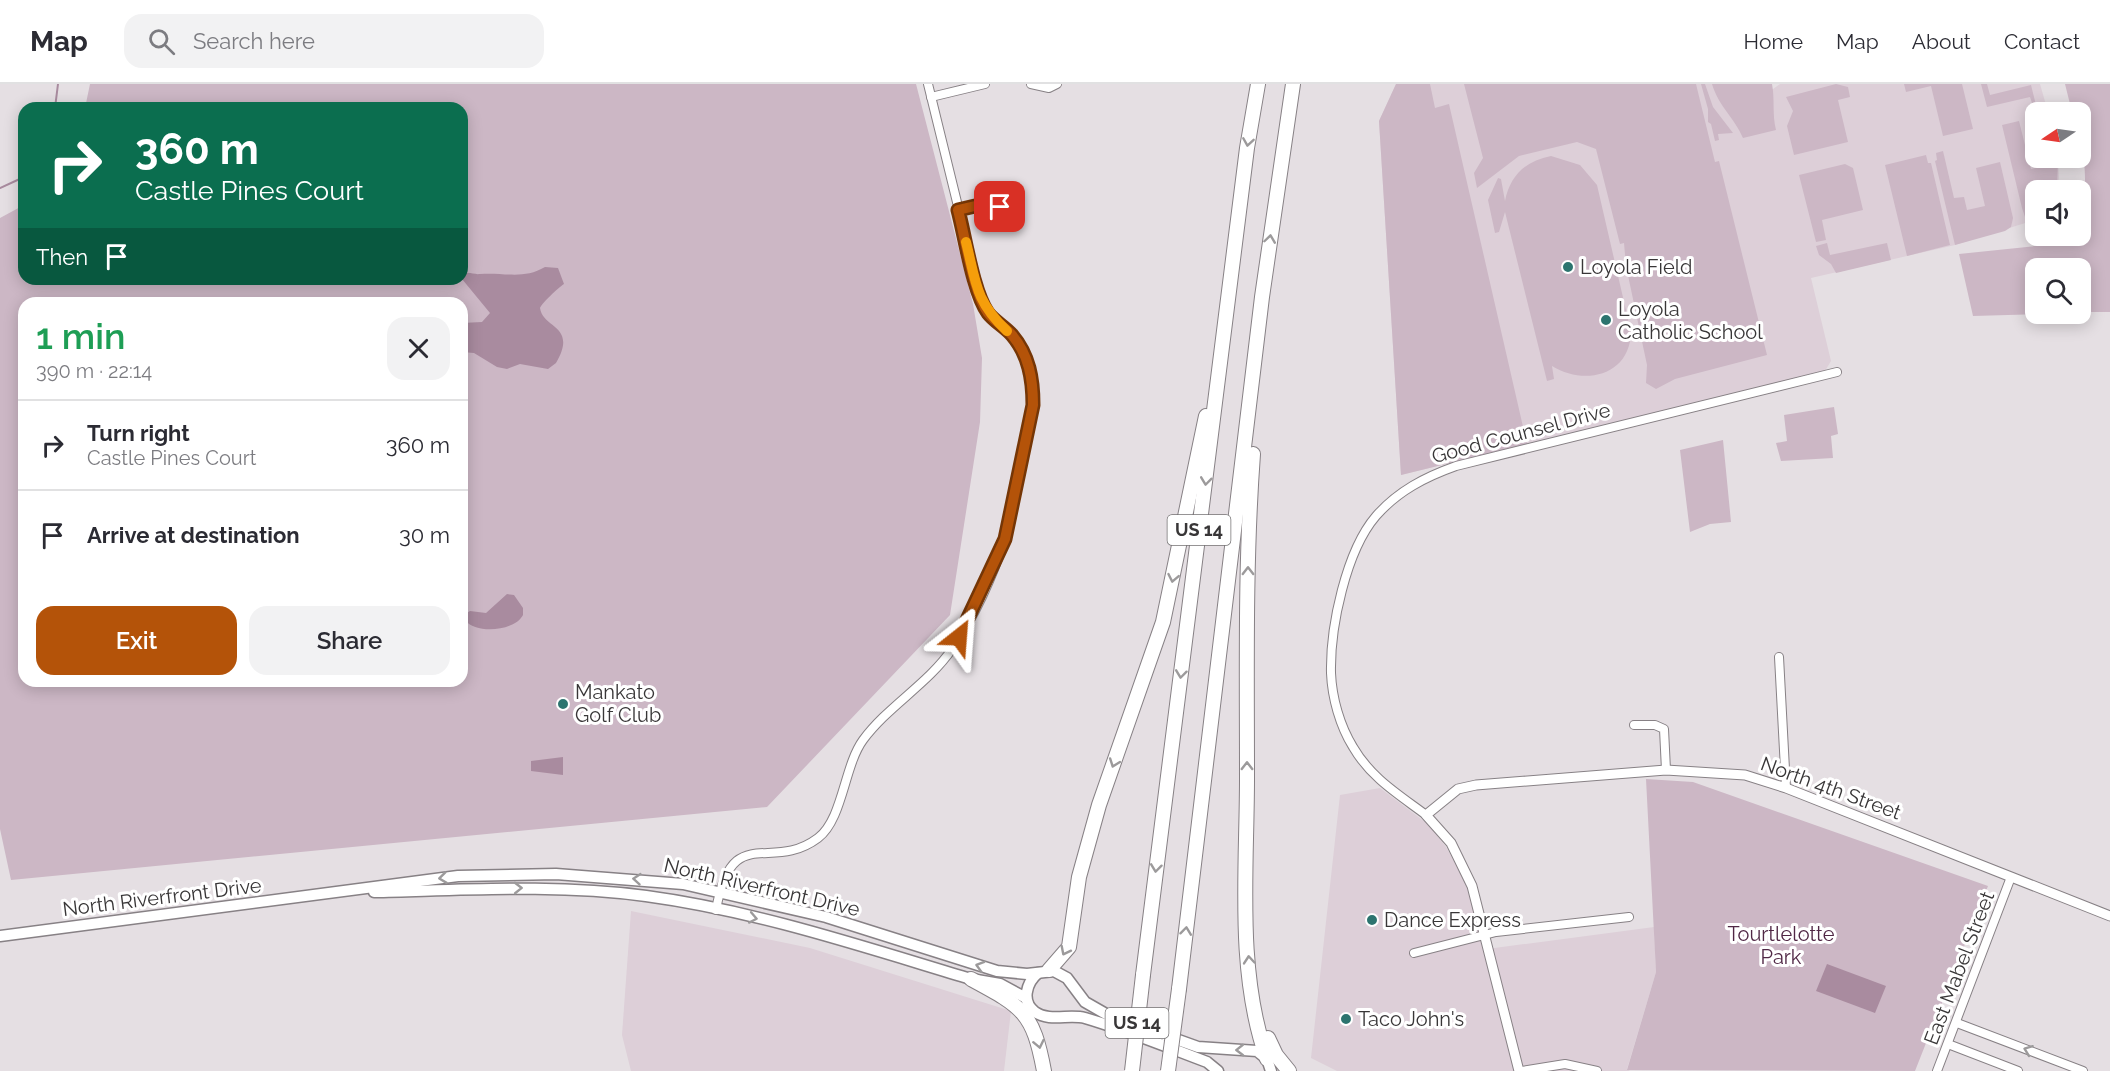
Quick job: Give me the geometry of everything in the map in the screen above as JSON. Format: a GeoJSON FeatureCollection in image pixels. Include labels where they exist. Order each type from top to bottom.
{"type":"FeatureCollection","features":[{"type":"Feature","properties":{"kind":"highway","name":"US 14"},"geometry":{"type":"LineString","coordinates":[[1132,1071],[1224,336],[1258,84]]}},
{"type":"Feature","properties":{"kind":"highway","name":"US 14"},"geometry":{"type":"LineString","coordinates":[[1168,1071],[1262,297],[1293,84]]}},
{"type":"Feature","properties":{"kind":"highway"},"geometry":{"type":"LineString","coordinates":[[1262,297],[1248,554],[1246,927],[1255,1019],[1270,1068]]}},
{"type":"Feature","properties":{"kind":"highway"},"geometry":{"type":"LineString","coordinates":[[1043,972],[1069,947],[1079,877],[1099,805],[1163,622],[1224,336]]}},
{"type":"Feature","properties":{"kind":"highway"},"geometry":{"type":"LineString","coordinates":[[971,979],[1028,1008],[1036,1031],[1044,1071]]}},
{"type":"Feature","properties":{"kind":"highway"},"geometry":{"type":"LineString","coordinates":[[1251,986],[1269,1042],[1289,1071]]}},
{"type":"Feature","properties":{"kind":"main road","name":"North Riverfront Drive"},"geometry":{"type":"LineString","coordinates":[[0,936],[458,876],[516,874],[651,880],[683,884],[826,917],[997,971],[1043,972]]}},
{"type":"Feature","properties":{"kind":"main road","name":"North Riverfront Drive"},"geometry":{"type":"LineString","coordinates":[[329,894],[557,888],[646,896],[785,924],[971,979],[1000,984],[1028,1008],[1044,1017],[1064,1015],[1085,1018],[1207,1062],[1218,1071]]}},
{"type":"Feature","properties":{"kind":"main road"},"geometry":{"type":"LineString","coordinates":[[1028,1008],[1029,983],[1043,972],[1067,978],[1092,1008],[1211,1050],[1249,1049],[1257,1051],[1270,1068]]}},
{"type":"Feature","properties":{"kind":"street"},"geometry":{"type":"LineString","coordinates":[[716,910],[726,872],[739,859],[799,848],[818,838],[831,822],[861,743],[938,666],[957,641],[1005,539],[1016,479],[1031,420],[1033,382],[1021,350],[1012,336],[988,313],[980,296],[928,84]]}},
{"type":"Feature","properties":{"kind":"street"},"geometry":{"type":"LineString","coordinates":[[931,97],[985,84]]}},
{"type":"Feature","properties":{"kind":"street"},"geometry":{"type":"LineString","coordinates":[[1030,84],[1049,88],[1057,84]]}},
{"type":"Feature","properties":{"kind":"street"},"geometry":{"type":"LineString","coordinates":[[958,210],[987,205],[1000,207],[1018,217]]}},
{"type":"Feature","properties":{"kind":"street","name":"Good Counsel Drive"},"geometry":{"type":"LineString","coordinates":[[1521,1071],[1465,868],[1451,843],[1426,815],[1376,778],[1363,762],[1342,725],[1332,686],[1332,655],[1351,561],[1365,532],[1384,508],[1410,486],[1456,466],[1837,372]]}},
{"type":"Feature","properties":{"kind":"street"},"geometry":{"type":"LineString","coordinates":[[1779,657],[1786,788]]}},
{"type":"Feature","properties":{"kind":"street"},"geometry":{"type":"LineString","coordinates":[[1634,726],[1655,725],[1664,729],[1666,770]]}},
{"type":"Feature","properties":{"kind":"street","name":"North 4th Street"},"geometry":{"type":"LineString","coordinates":[[1426,815],[1458,789],[1476,785],[1666,770],[1745,775],[1786,788],[2110,916]]}},
{"type":"Feature","properties":{"kind":"street","name":"East Mabel Street"},"geometry":{"type":"LineString","coordinates":[[1937,1071],[2011,877]]}},
{"type":"Feature","properties":{"kind":"street"},"geometry":{"type":"LineString","coordinates":[[1414,953],[1484,935],[1629,917]]}},
{"type":"Feature","properties":{"kind":"street"},"geometry":{"type":"LineString","coordinates":[[1957,1023],[2083,1071]]}},
{"type":"Feature","properties":{"kind":"street"},"geometry":{"type":"LineString","coordinates":[[1948,1044],[2018,1071]]}},
{"type":"Feature","properties":{"kind":"street"},"geometry":{"type":"LineString","coordinates":[[1521,1071],[1565,1064],[1598,1071]]}},
{"type":"Feature","properties":{"kind":"shaded area","name":"Loyola Catholic School"},"geometry":{"type":"Polygon","coordinates":[[[1396,84],[1718,84],[1773,89],[1780,84],[2040,84],[2045,102],[2025,102],[2025,168],[2058,168],[2059,178],[2059,180],[2025,180],[2025,223],[1955,245],[1811,278],[1831,361],[1825,371],[1401,475],[1379,121],[1396,84]]]}},
{"type":"Feature","properties":{"kind":"shaded area"},"geometry":{"type":"Polygon","coordinates":[[[545,267],[558,268],[564,284],[540,308],[542,315],[561,334],[562,351],[556,363],[548,369],[520,364],[507,369],[497,367],[474,353],[468,352],[468,323],[482,322],[490,313],[467,285],[468,273],[521,274],[545,267]]]}},
{"type":"Feature","properties":{"kind":"shaded area"},"geometry":{"type":"Polygon","coordinates":[[[507,594],[514,595],[523,608],[523,615],[519,620],[504,628],[478,628],[468,623],[470,611],[486,613],[507,594]]]}},
{"type":"Feature","properties":{"kind":"shaded area"},"geometry":{"type":"Polygon","coordinates":[[[563,757],[563,775],[531,771],[531,761],[563,757]]]}},
{"type":"Feature","properties":{"kind":"shaded area"},"geometry":{"type":"Polygon","coordinates":[[[1380,788],[1429,825],[1446,847],[1474,895],[1487,949],[1654,927],[1656,972],[1627,1069],[1630,1071],[1337,1071],[1311,1058],[1340,795],[1380,788]]]}},
{"type":"Feature","properties":{"kind":"shaded area"},"geometry":{"type":"Polygon","coordinates":[[[631,911],[810,948],[1011,1011],[1004,1071],[631,1071],[622,1035],[631,911]]]}},
{"type":"Feature","properties":{"kind":"shaded area"},"geometry":{"type":"Polygon","coordinates":[[[1827,964],[1886,986],[1875,1013],[1816,991],[1827,964]]]}},
{"type":"Feature","properties":{"kind":"green space"},"geometry":{"type":"Polygon","coordinates":[[[90,84],[916,84],[973,304],[982,358],[980,422],[950,615],[767,807],[11,880],[0,829],[0,218],[18,208],[18,285],[468,285],[468,102],[86,102],[90,84]]]}},
{"type":"Feature","properties":{"kind":"green space"},"geometry":{"type":"Polygon","coordinates":[[[1396,84],[1430,84],[1435,108],[1449,104],[1527,444],[1401,475],[1379,121],[1396,84]]]}},
{"type":"Feature","properties":{"kind":"green space"},"geometry":{"type":"Polygon","coordinates":[[[1464,84],[1696,84],[1715,162],[1719,161],[1767,355],[1675,379],[1656,389],[1646,383],[1647,365],[1626,266],[1624,243],[1620,244],[1596,149],[1577,142],[1519,156],[1477,188],[1474,173],[1483,158],[1464,84]]]}},
{"type":"Feature","properties":{"kind":"green space"},"geometry":{"type":"Polygon","coordinates":[[[1701,84],[1705,84],[1713,107],[1733,133],[1718,134],[1719,140],[1715,141],[1711,124],[1708,122],[1708,109],[1701,84]]]}},
{"type":"Feature","properties":{"kind":"green space"},"geometry":{"type":"Polygon","coordinates":[[[1712,84],[1772,84],[1776,130],[1743,138],[1712,84]]]}},
{"type":"Feature","properties":{"kind":"green space"},"geometry":{"type":"Polygon","coordinates":[[[1836,84],[1848,87],[1850,97],[1838,100],[1848,142],[1794,155],[1787,126],[1793,111],[1786,97],[1836,84]]]}},
{"type":"Feature","properties":{"kind":"green space"},"geometry":{"type":"Polygon","coordinates":[[[1904,84],[1962,84],[1973,129],[1943,136],[1931,86],[1906,92],[1904,84]]]}},
{"type":"Feature","properties":{"kind":"green space"},"geometry":{"type":"Polygon","coordinates":[[[1981,84],[1987,84],[1990,95],[2031,85],[2035,102],[2032,102],[2030,97],[1987,107],[1981,84]]]}},
{"type":"Feature","properties":{"kind":"green space"},"geometry":{"type":"Polygon","coordinates":[[[2065,84],[2110,84],[2110,312],[2091,312],[2091,258],[2025,258],[2025,315],[1973,316],[1959,254],[2035,246],[2091,246],[2091,180],[2085,180],[2084,168],[2091,168],[2091,102],[2070,102],[2065,84]]]}},
{"type":"Feature","properties":{"kind":"green space"},"geometry":{"type":"Polygon","coordinates":[[[2019,121],[2025,145],[2025,168],[2058,168],[2057,180],[2025,180],[2025,217],[2022,208],[2002,125],[2019,121]]]}},
{"type":"Feature","properties":{"kind":"green space"},"geometry":{"type":"Polygon","coordinates":[[[1943,151],[1954,198],[1964,197],[1967,210],[1985,206],[1976,168],[2000,162],[2013,218],[2011,227],[2005,231],[1955,245],[1935,161],[1937,160],[1936,153],[1943,151]]]}},
{"type":"Feature","properties":{"kind":"green space"},"geometry":{"type":"Polygon","coordinates":[[[1926,155],[1928,163],[1931,163],[1950,245],[1907,256],[1885,165],[1926,155]]]}},
{"type":"Feature","properties":{"kind":"green space"},"geometry":{"type":"Polygon","coordinates":[[[1551,156],[1580,165],[1597,185],[1631,332],[1629,347],[1623,359],[1614,367],[1591,376],[1565,372],[1552,366],[1554,379],[1547,381],[1505,212],[1499,232],[1495,233],[1488,200],[1498,178],[1501,179],[1505,201],[1511,184],[1520,171],[1542,158],[1551,156]]]}},
{"type":"Feature","properties":{"kind":"green space"},"geometry":{"type":"Polygon","coordinates":[[[1845,164],[1853,168],[1863,210],[1822,220],[1826,240],[1816,242],[1799,175],[1845,164]]]}},
{"type":"Feature","properties":{"kind":"green space"},"geometry":{"type":"Polygon","coordinates":[[[1827,243],[1830,255],[1887,243],[1891,260],[1836,273],[1831,264],[1819,255],[1816,246],[1827,243]]]}},
{"type":"Feature","properties":{"kind":"green space"},"geometry":{"type":"Polygon","coordinates":[[[1834,407],[1838,434],[1831,436],[1833,458],[1781,461],[1776,443],[1787,441],[1784,415],[1834,407]]]}},
{"type":"Feature","properties":{"kind":"green space"},"geometry":{"type":"Polygon","coordinates":[[[1723,440],[1731,522],[1710,524],[1690,532],[1680,450],[1723,440]]]}},
{"type":"Feature","properties":{"kind":"green space","name":"Tourtlelotte Park"},"geometry":{"type":"Polygon","coordinates":[[[1646,779],[1693,782],[1988,886],[1915,1071],[1627,1070],[1656,972],[1646,779]]]}},
{"type":"Feature","properties":{"kind":"waterway"},"geometry":{"type":"LineString","coordinates":[[56,102],[58,84]]}},
{"type":"Feature","properties":{"kind":"waterway"},"geometry":{"type":"LineString","coordinates":[[0,188],[18,180]]}},
{"type":"Feature","properties":{"kind":"slow traffic"},"geometry":{"type":"LineString","coordinates":[[966,242],[980,296],[988,313],[1007,331]]}},
{"type":"Feature","properties":{"kind":"place","name":"Loyola Field"},"geometry":{"type":"Point","coordinates":[1568,267]}},
{"type":"Feature","properties":{"kind":"place","name":"Loyola Catholic School"},"geometry":{"type":"Point","coordinates":[1606,320]}},
{"type":"Feature","properties":{"kind":"place","name":"Mankato Golf Club"},"geometry":{"type":"Point","coordinates":[563,704]}},
{"type":"Feature","properties":{"kind":"place","name":"Dance Express"},"geometry":{"type":"Point","coordinates":[1372,920]}},
{"type":"Feature","properties":{"kind":"place","name":"Taco John's"},"geometry":{"type":"Point","coordinates":[1346,1019]}},
{"type":"Feature","properties":{"kind":"route"},"geometry":{"type":"LineString","coordinates":[[959,637],[1005,539],[1033,405],[1033,382],[1029,365],[1012,336],[988,313],[980,296],[958,210],[987,205],[1000,207]]}}]}
